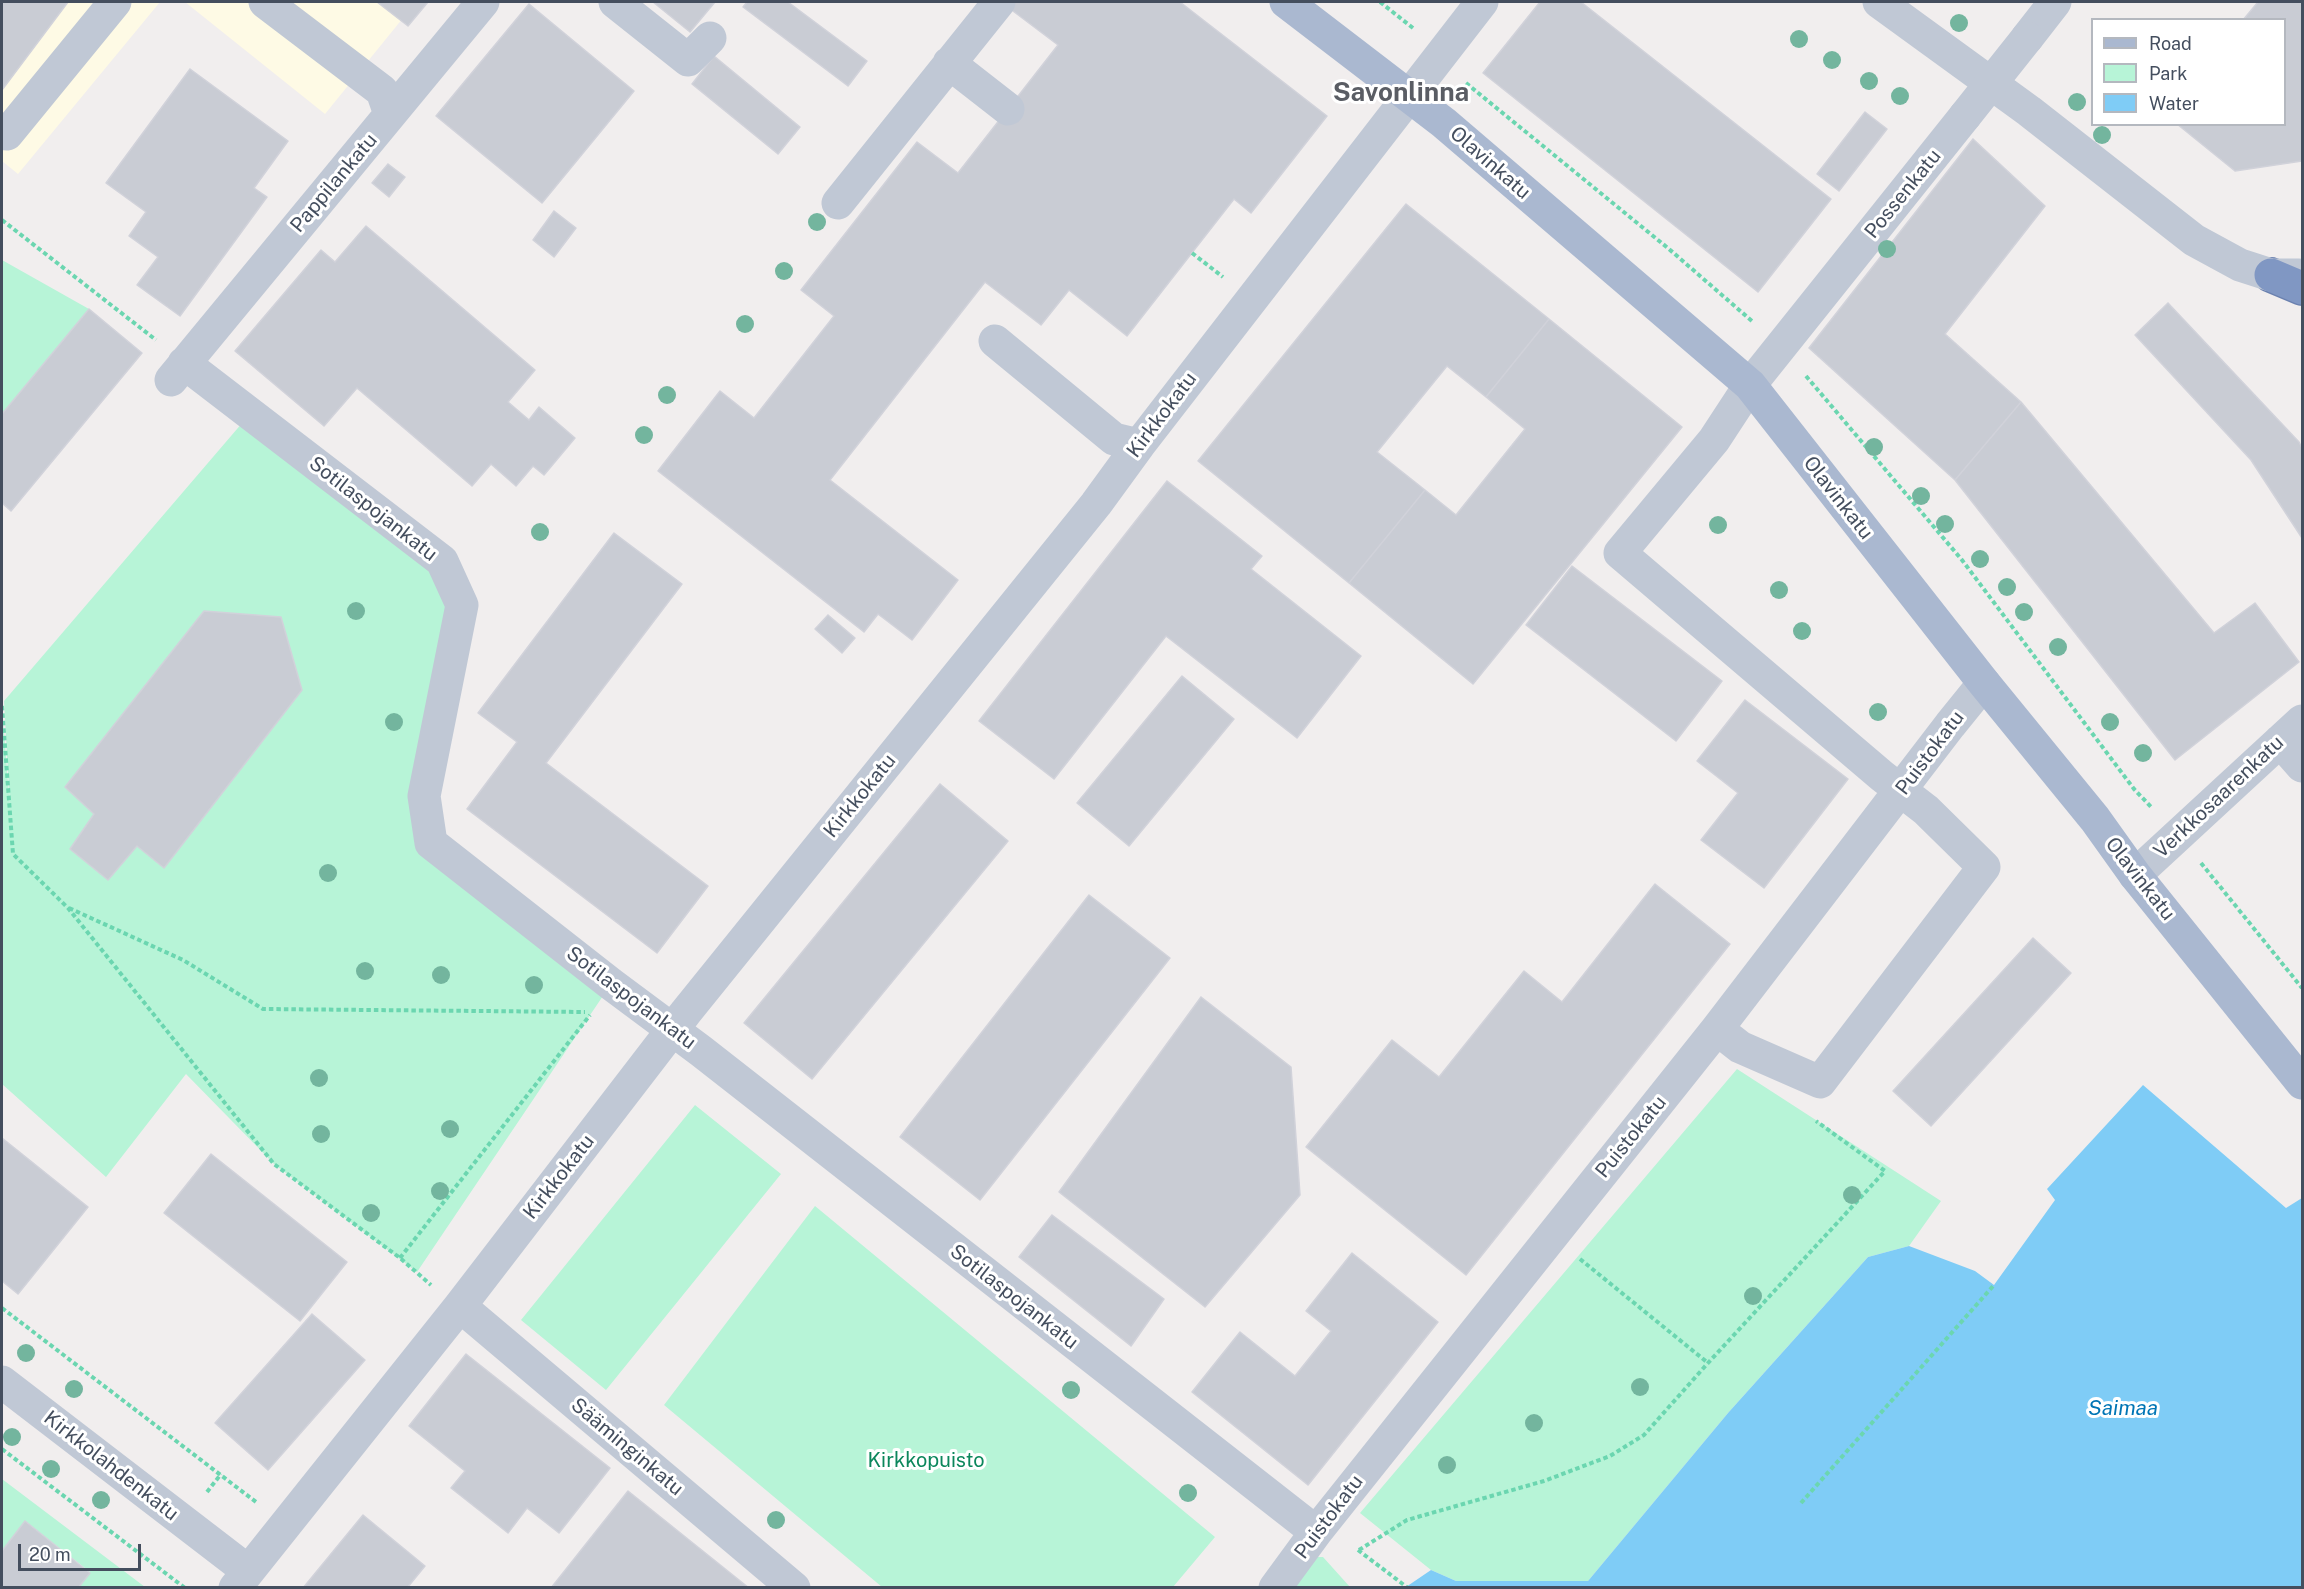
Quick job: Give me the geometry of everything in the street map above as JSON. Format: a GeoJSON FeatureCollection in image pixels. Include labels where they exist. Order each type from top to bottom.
{"type":"FeatureCollection","features":[{"type":"Feature","properties":{"kind":"highway"},"geometry":{"type":"LineString","coordinates":[[2287,275],[2302,288]]}},
{"type":"Feature","properties":{"kind":"main road","name":"Olavinkatu"},"geometry":{"type":"LineString","coordinates":[[1286,2],[1444,123],[1750,385],[1984,684],[2095,819],[2135,875],[2302,1083]]}},
{"type":"Feature","properties":{"kind":"street"},"geometry":{"type":"LineString","coordinates":[[2,130],[7,134],[115,2]]}},
{"type":"Feature","properties":{"kind":"street"},"geometry":{"type":"LineString","coordinates":[[265,2],[382,92],[390,114]]}},
{"type":"Feature","properties":{"kind":"street","name":"Pappilankatu"},"geometry":{"type":"LineString","coordinates":[[177,371],[483,2]]}},
{"type":"Feature","properties":{"kind":"street"},"geometry":{"type":"LineString","coordinates":[[615,2],[688,60],[710,38]]}},
{"type":"Feature","properties":{"kind":"street"},"geometry":{"type":"LineString","coordinates":[[838,203],[999,2]]}},
{"type":"Feature","properties":{"kind":"street","name":"Kirkkokatu"},"geometry":{"type":"LineString","coordinates":[[242,1580],[460,1306],[673,1029],[1096,504],[1138,445],[1482,2]]}},
{"type":"Feature","properties":{"kind":"street"},"geometry":{"type":"LineString","coordinates":[[1879,2],[2029,111],[2194,240],[2240,265],[2287,275]]}},
{"type":"Feature","properties":{"kind":"street","name":"Possenkatu"},"geometry":{"type":"LineString","coordinates":[[1901,791],[1620,553],[1714,440],[1750,385],[2055,2]]}},
{"type":"Feature","properties":{"kind":"street"},"geometry":{"type":"LineString","coordinates":[[949,63],[1008,109]]}},
{"type":"Feature","properties":{"kind":"street"},"geometry":{"type":"LineString","coordinates":[[995,341],[1114,439],[1138,445]]}},
{"type":"Feature","properties":{"kind":"street","name":"Sotilaspojankatu"},"geometry":{"type":"LineString","coordinates":[[177,371],[442,561],[462,605],[424,796],[431,843],[611,984],[673,1029],[1316,1532]]}},
{"type":"Feature","properties":{"kind":"street","name":"Puistokatu"},"geometry":{"type":"LineString","coordinates":[[1275,1587],[1316,1532],[1717,1029],[1984,684]]}},
{"type":"Feature","properties":{"kind":"street"},"geometry":{"type":"LineString","coordinates":[[2291,731],[2302,766]]}},
{"type":"Feature","properties":{"kind":"street","name":"Verkkosaarenkatu"},"geometry":{"type":"LineString","coordinates":[[2135,875],[2291,731]]}},
{"type":"Feature","properties":{"kind":"street"},"geometry":{"type":"LineString","coordinates":[[1717,1029],[1740,1047],[1820,1082],[1828,1073],[1984,867],[1926,810],[1901,791]]}},
{"type":"Feature","properties":{"kind":"street","name":"Sääminginkatu"},"geometry":{"type":"LineString","coordinates":[[460,1306],[794,1587]]}},
{"type":"Feature","properties":{"kind":"street","name":"Kirkkolahdenkatu"},"geometry":{"type":"LineString","coordinates":[[2,1382],[242,1580]]}},
{"type":"Feature","properties":{"kind":"path"},"geometry":{"type":"LineString","coordinates":[[1380,2],[1415,30],[1458,76],[1668,249],[1782,347],[1962,560],[2134,789],[2178,834],[2302,988]]}},
{"type":"Feature","properties":{"kind":"path"},"geometry":{"type":"LineString","coordinates":[[2,220],[177,371]]}},
{"type":"Feature","properties":{"kind":"path"},"geometry":{"type":"LineString","coordinates":[[1192,253],[1226,280]]}},
{"type":"Feature","properties":{"kind":"path"},"geometry":{"type":"LineString","coordinates":[[2,706],[13,854],[68,908],[274,1164],[400,1258],[592,1012],[262,1009],[183,960],[68,908]]}},
{"type":"Feature","properties":{"kind":"path"},"geometry":{"type":"LineString","coordinates":[[1408,1587],[1359,1550],[1407,1520],[1544,1481],[1610,1456],[1644,1435],[1885,1171],[1808,1115]]}},
{"type":"Feature","properties":{"kind":"path"},"geometry":{"type":"LineString","coordinates":[[1552,1237],[1708,1363]]}},
{"type":"Feature","properties":{"kind":"path"},"geometry":{"type":"LineString","coordinates":[[1801,1503],[1994,1285]]}},
{"type":"Feature","properties":{"kind":"path"},"geometry":{"type":"LineString","coordinates":[[2,1308],[286,1526]]}},
{"type":"Feature","properties":{"kind":"path"},"geometry":{"type":"LineString","coordinates":[[2,1449],[185,1587]]}},
{"type":"Feature","properties":{"kind":"shaded area"},"geometry":{"type":"Polygon","coordinates":[[[2,2],[160,2],[18,174],[2,161],[2,2]]]}},
{"type":"Feature","properties":{"kind":"shaded area"},"geometry":{"type":"Polygon","coordinates":[[[185,2],[416,2],[325,114],[185,2]]]}},
{"type":"Feature","properties":{"kind":"green space"},"geometry":{"type":"Polygon","coordinates":[[[2,260],[89,309],[2,414],[2,260]]]}},
{"type":"Feature","properties":{"kind":"green space"},"geometry":{"type":"Polygon","coordinates":[[[249,415],[442,561],[462,605],[431,843],[611,984],[417,1272],[274,1164],[186,1074],[106,1177],[2,1084],[2,706],[10,808],[4,701],[249,415]]]}},
{"type":"Feature","properties":{"kind":"green space"},"geometry":{"type":"Polygon","coordinates":[[[1737,1069],[1941,1201],[1909,1246],[1868,1257],[1728,1413],[1588,1581],[1456,1581],[1431,1570],[1360,1513],[1737,1069]]]}},
{"type":"Feature","properties":{"kind":"green space"},"geometry":{"type":"Polygon","coordinates":[[[695,1105],[781,1174],[606,1390],[521,1320],[695,1105]]]}},
{"type":"Feature","properties":{"kind":"green space","name":"Kirkkopuisto"},"geometry":{"type":"Polygon","coordinates":[[[815,1206],[1215,1537],[1173,1587],[882,1587],[664,1405],[815,1206]]]}},
{"type":"Feature","properties":{"kind":"green space"},"geometry":{"type":"Polygon","coordinates":[[[2,1479],[145,1587],[78,1587],[90,1572],[25,1521],[2,1551],[2,1479]]]}},
{"type":"Feature","properties":{"kind":"green space"},"geometry":{"type":"Polygon","coordinates":[[[1316,1557],[1323,1557],[1350,1587],[1293,1588],[1316,1557]]]}},
{"type":"Feature","properties":{"kind":"water","name":"Saimaa"},"geometry":{"type":"Polygon","coordinates":[[[2143,1085],[2286,1208],[2302,1198],[2302,1587],[1406,1587],[1431,1570],[1456,1581],[1588,1581],[1728,1413],[1868,1257],[1909,1246],[1975,1271],[1994,1285],[2055,1200],[2047,1189],[2143,1085]]]}},
{"type":"Feature","properties":{"kind":"building"},"geometry":{"type":"Polygon","coordinates":[[[2,2],[68,2],[2,90],[2,2]]]}},
{"type":"Feature","properties":{"kind":"building"},"geometry":{"type":"Polygon","coordinates":[[[377,2],[428,2],[408,26],[377,2]]]}},
{"type":"Feature","properties":{"kind":"building"},"geometry":{"type":"Polygon","coordinates":[[[653,2],[715,2],[690,32],[653,2]]]}},
{"type":"Feature","properties":{"kind":"building"},"geometry":{"type":"Polygon","coordinates":[[[747,2],[788,2],[867,61],[848,86],[743,7],[747,2]]]}},
{"type":"Feature","properties":{"kind":"building"},"geometry":{"type":"Polygon","coordinates":[[[1001,2],[1180,2],[1327,116],[1251,213],[1234,199],[1127,336],[1069,290],[1041,325],[985,282],[830,480],[958,580],[912,640],[878,614],[864,632],[658,471],[720,391],[754,418],[834,316],[801,290],[917,142],[958,173],[1058,45],[1001,2]]]}},
{"type":"Feature","properties":{"kind":"building"},"geometry":{"type":"Polygon","coordinates":[[[1540,2],[1581,2],[1831,199],[1758,292],[1483,73],[1540,2]]]}},
{"type":"Feature","properties":{"kind":"building"},"geometry":{"type":"Polygon","coordinates":[[[2258,2],[2302,2],[2302,161],[2235,171],[2179,126],[2286,126],[2286,18],[2245,18],[2258,2]]]}},
{"type":"Feature","properties":{"kind":"building"},"geometry":{"type":"Polygon","coordinates":[[[529,4],[634,91],[542,203],[436,116],[529,4]]]}},
{"type":"Feature","properties":{"kind":"building"},"geometry":{"type":"Polygon","coordinates":[[[714,56],[800,127],[778,154],[692,84],[714,56]]]}},
{"type":"Feature","properties":{"kind":"building"},"geometry":{"type":"Polygon","coordinates":[[[190,69],[288,141],[254,188],[267,197],[180,316],[137,285],[158,257],[129,236],[146,212],[106,183],[190,69]]]}},
{"type":"Feature","properties":{"kind":"building"},"geometry":{"type":"Polygon","coordinates":[[[1865,112],[1887,129],[1839,191],[1817,174],[1865,112]]]}},
{"type":"Feature","properties":{"kind":"building"},"geometry":{"type":"Polygon","coordinates":[[[1973,139],[2045,206],[1945,334],[2021,402],[1955,480],[1809,348],[1973,139]]]}},
{"type":"Feature","properties":{"kind":"building"},"geometry":{"type":"Polygon","coordinates":[[[388,164],[405,177],[389,197],[372,183],[388,164]]]}},
{"type":"Feature","properties":{"kind":"building"},"geometry":{"type":"Polygon","coordinates":[[[1406,204],[1549,319],[1486,397],[1447,366],[1377,452],[1425,490],[1349,583],[1198,461],[1406,204]]]}},
{"type":"Feature","properties":{"kind":"building"},"geometry":{"type":"Polygon","coordinates":[[[554,211],[576,228],[554,257],[533,240],[554,211]]]}},
{"type":"Feature","properties":{"kind":"building"},"geometry":{"type":"Polygon","coordinates":[[[366,226],[535,370],[508,402],[529,420],[539,407],[575,438],[544,475],[533,466],[516,486],[491,464],[472,486],[357,388],[324,426],[235,351],[321,250],[335,262],[366,226]]]}},
{"type":"Feature","properties":{"kind":"building"},"geometry":{"type":"Polygon","coordinates":[[[2168,303],[2299,442],[2302,448],[2302,538],[2251,460],[2135,335],[2168,303]]]}},
{"type":"Feature","properties":{"kind":"building"},"geometry":{"type":"Polygon","coordinates":[[[89,309],[142,353],[11,511],[2,503],[2,414],[89,309]]]}},
{"type":"Feature","properties":{"kind":"building"},"geometry":{"type":"Polygon","coordinates":[[[1549,319],[1682,427],[1473,684],[1349,583],[1425,490],[1456,515],[1525,429],[1486,397],[1549,319]]]}},
{"type":"Feature","properties":{"kind":"building"},"geometry":{"type":"Polygon","coordinates":[[[2021,402],[2214,633],[2255,603],[2299,662],[2175,760],[1955,480],[2021,402]]]}},
{"type":"Feature","properties":{"kind":"building"},"geometry":{"type":"Polygon","coordinates":[[[1167,481],[1262,556],[1251,569],[1361,656],[1297,738],[1166,636],[1054,779],[979,721],[1167,481]]]}},
{"type":"Feature","properties":{"kind":"building"},"geometry":{"type":"Polygon","coordinates":[[[614,533],[682,584],[546,763],[708,886],[657,953],[467,809],[517,742],[478,713],[614,533]]]}},
{"type":"Feature","properties":{"kind":"building"},"geometry":{"type":"Polygon","coordinates":[[[1572,566],[1722,681],[1676,741],[1526,625],[1572,566]]]}},
{"type":"Feature","properties":{"kind":"building"},"geometry":{"type":"Polygon","coordinates":[[[204,611],[281,617],[302,690],[164,868],[137,846],[108,880],[70,849],[94,814],[65,787],[204,611]]]}},
{"type":"Feature","properties":{"kind":"building"},"geometry":{"type":"Polygon","coordinates":[[[828,615],[855,638],[842,653],[815,629],[828,615]]]}},
{"type":"Feature","properties":{"kind":"building"},"geometry":{"type":"Polygon","coordinates":[[[1182,676],[1234,719],[1129,846],[1077,803],[1182,676]]]}},
{"type":"Feature","properties":{"kind":"building"},"geometry":{"type":"Polygon","coordinates":[[[1745,700],[1848,779],[1764,888],[1701,840],[1738,793],[1697,761],[1745,700]]]}},
{"type":"Feature","properties":{"kind":"building"},"geometry":{"type":"Polygon","coordinates":[[[940,784],[1008,841],[812,1079],[744,1023],[940,784]]]}},
{"type":"Feature","properties":{"kind":"building"},"geometry":{"type":"Polygon","coordinates":[[[1655,884],[1730,944],[1466,1275],[1306,1147],[1392,1040],[1439,1077],[1524,971],[1562,1002],[1655,884]]]}},
{"type":"Feature","properties":{"kind":"building"},"geometry":{"type":"Polygon","coordinates":[[[1089,895],[1170,958],[980,1200],[900,1137],[1089,895]]]}},
{"type":"Feature","properties":{"kind":"building"},"geometry":{"type":"Polygon","coordinates":[[[2033,938],[2071,973],[1931,1126],[1893,1091],[2033,938]]]}},
{"type":"Feature","properties":{"kind":"building"},"geometry":{"type":"Polygon","coordinates":[[[1201,997],[1291,1067],[1300,1195],[1205,1307],[1059,1192],[1201,997]]]}},
{"type":"Feature","properties":{"kind":"building"},"geometry":{"type":"Polygon","coordinates":[[[2,1138],[88,1207],[18,1294],[2,1281],[2,1138]]]}},
{"type":"Feature","properties":{"kind":"building"},"geometry":{"type":"Polygon","coordinates":[[[211,1154],[347,1262],[300,1321],[164,1213],[211,1154]]]}},
{"type":"Feature","properties":{"kind":"building"},"geometry":{"type":"Polygon","coordinates":[[[1052,1215],[1164,1299],[1131,1346],[1019,1257],[1052,1215]]]}},
{"type":"Feature","properties":{"kind":"building"},"geometry":{"type":"Polygon","coordinates":[[[1352,1253],[1438,1322],[1308,1485],[1192,1392],[1240,1332],[1295,1376],[1331,1331],[1306,1311],[1352,1253]]]}},
{"type":"Feature","properties":{"kind":"building"},"geometry":{"type":"Polygon","coordinates":[[[312,1314],[365,1360],[268,1470],[215,1423],[312,1314]]]}},
{"type":"Feature","properties":{"kind":"building"},"geometry":{"type":"Polygon","coordinates":[[[466,1354],[610,1468],[559,1533],[527,1508],[508,1533],[451,1488],[465,1471],[409,1426],[466,1354]]]}},
{"type":"Feature","properties":{"kind":"building"},"geometry":{"type":"Polygon","coordinates":[[[628,1491],[749,1588],[551,1588],[628,1491]]]}},
{"type":"Feature","properties":{"kind":"building"},"geometry":{"type":"Polygon","coordinates":[[[363,1515],[425,1566],[407,1588],[303,1588],[363,1515]]]}},
{"type":"Feature","properties":{"kind":"building"},"geometry":{"type":"Polygon","coordinates":[[[25,1521],[90,1573],[78,1588],[2,1588],[2,1551],[25,1521]]]}},
{"type":"Feature","properties":{"kind":"district","name":"Savonlinna"},"geometry":{"type":"Point","coordinates":[1401,93]}}]}
